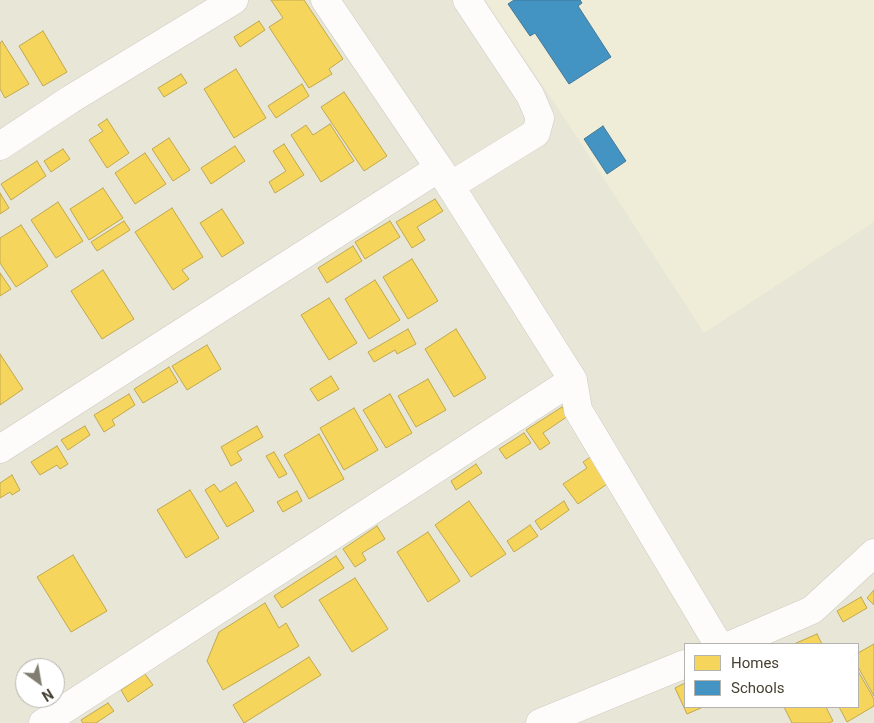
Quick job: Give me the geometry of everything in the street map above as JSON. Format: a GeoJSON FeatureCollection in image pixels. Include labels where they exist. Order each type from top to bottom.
{"type":"FeatureCollection","features":[{"type":"Feature","properties":{"kind":"street"},"geometry":{"type":"LineString","coordinates":[[0,146],[71,99],[234,0]]}},
{"type":"Feature","properties":{"kind":"street"},"geometry":{"type":"LineString","coordinates":[[325,0],[444,177],[573,380],[578,410],[717,643]]}},
{"type":"Feature","properties":{"kind":"street"},"geometry":{"type":"LineString","coordinates":[[0,449],[444,177],[536,133],[540,118],[530,95],[467,0]]}},
{"type":"Feature","properties":{"kind":"street"},"geometry":{"type":"LineString","coordinates":[[43,723],[573,380]]}},
{"type":"Feature","properties":{"kind":"street"},"geometry":{"type":"LineString","coordinates":[[735,643],[812,610],[874,553]]}},
{"type":"Feature","properties":{"kind":"street"},"geometry":{"type":"LineString","coordinates":[[540,723],[684,664]]}},
{"type":"Feature","properties":{"kind":"shaded area"},"geometry":{"type":"Polygon","coordinates":[[[0,0],[874,0],[874,723],[0,723],[0,0]]]}},
{"type":"Feature","properties":{"kind":"shaded area"},"geometry":{"type":"Polygon","coordinates":[[[485,0],[874,0],[874,222],[704,333],[485,0]]]}},
{"type":"Feature","properties":{"kind":"building: Homes"},"geometry":{"type":"Polygon","coordinates":[[[271,0],[304,0],[343,59],[329,69],[332,74],[309,88],[269,27],[283,18],[271,0]]]}},
{"type":"Feature","properties":{"kind":"building: Homes"},"geometry":{"type":"Polygon","coordinates":[[[259,21],[265,30],[240,47],[234,37],[259,21]]]}},
{"type":"Feature","properties":{"kind":"building: Homes"},"geometry":{"type":"Polygon","coordinates":[[[43,31],[67,72],[43,86],[19,46],[43,31]]]}},
{"type":"Feature","properties":{"kind":"building: Homes"},"geometry":{"type":"Polygon","coordinates":[[[2,41],[29,84],[5,98],[0,89],[0,43],[2,41]]]}},
{"type":"Feature","properties":{"kind":"building: Homes"},"geometry":{"type":"Polygon","coordinates":[[[236,69],[266,118],[234,138],[204,89],[236,69]]]}},
{"type":"Feature","properties":{"kind":"building: Homes"},"geometry":{"type":"Polygon","coordinates":[[[181,74],[187,83],[164,97],[158,88],[181,74]]]}},
{"type":"Feature","properties":{"kind":"building: Homes"},"geometry":{"type":"Polygon","coordinates":[[[302,84],[309,96],[276,118],[268,106],[302,84]]]}},
{"type":"Feature","properties":{"kind":"building: Homes"},"geometry":{"type":"Polygon","coordinates":[[[344,92],[387,156],[364,171],[321,107],[344,92]]]}},
{"type":"Feature","properties":{"kind":"building: Homes"},"geometry":{"type":"Polygon","coordinates":[[[107,119],[129,153],[107,168],[89,140],[103,131],[98,125],[107,119]]]}},
{"type":"Feature","properties":{"kind":"building: Homes"},"geometry":{"type":"Polygon","coordinates":[[[330,124],[354,161],[321,182],[291,135],[306,125],[313,135],[330,124]]]}},
{"type":"Feature","properties":{"kind":"building: Homes"},"geometry":{"type":"Polygon","coordinates":[[[169,138],[190,170],[173,181],[152,149],[169,138]]]}},
{"type":"Feature","properties":{"kind":"building: Homes"},"geometry":{"type":"Polygon","coordinates":[[[284,144],[304,175],[275,193],[269,182],[286,171],[273,151],[284,144]]]}},
{"type":"Feature","properties":{"kind":"building: Homes"},"geometry":{"type":"Polygon","coordinates":[[[235,146],[245,161],[211,184],[201,168],[235,146]]]}},
{"type":"Feature","properties":{"kind":"building: Homes"},"geometry":{"type":"Polygon","coordinates":[[[63,149],[70,159],[51,172],[44,161],[63,149]]]}},
{"type":"Feature","properties":{"kind":"building: Homes"},"geometry":{"type":"Polygon","coordinates":[[[145,153],[166,184],[135,204],[115,173],[145,153]]]}},
{"type":"Feature","properties":{"kind":"building: Homes"},"geometry":{"type":"Polygon","coordinates":[[[37,161],[46,176],[11,200],[1,184],[37,161]]]}},
{"type":"Feature","properties":{"kind":"building: Homes"},"geometry":{"type":"Polygon","coordinates":[[[103,188],[123,218],[89,240],[70,209],[103,188]]]}},
{"type":"Feature","properties":{"kind":"building: Homes"},"geometry":{"type":"Polygon","coordinates":[[[0,193],[9,208],[0,214],[0,193]]]}},
{"type":"Feature","properties":{"kind":"building: Homes"},"geometry":{"type":"Polygon","coordinates":[[[435,199],[443,211],[417,227],[425,240],[412,248],[396,222],[435,199]]]}},
{"type":"Feature","properties":{"kind":"building: Homes"},"geometry":{"type":"Polygon","coordinates":[[[58,202],[83,241],[56,258],[31,220],[58,202]]]}},
{"type":"Feature","properties":{"kind":"building: Homes"},"geometry":{"type":"Polygon","coordinates":[[[172,208],[203,257],[182,270],[189,279],[173,290],[135,232],[172,208]]]}},
{"type":"Feature","properties":{"kind":"building: Homes"},"geometry":{"type":"Polygon","coordinates":[[[222,209],[244,243],[222,257],[200,223],[222,209]]]}},
{"type":"Feature","properties":{"kind":"building: Homes"},"geometry":{"type":"Polygon","coordinates":[[[124,221],[130,230],[97,251],[91,242],[124,221]]]}},
{"type":"Feature","properties":{"kind":"building: Homes"},"geometry":{"type":"Polygon","coordinates":[[[390,221],[400,237],[365,259],[355,242],[390,221]]]}},
{"type":"Feature","properties":{"kind":"building: Homes"},"geometry":{"type":"Polygon","coordinates":[[[21,225],[48,266],[16,287],[0,263],[0,238],[21,225]]]}},
{"type":"Feature","properties":{"kind":"building: Homes"},"geometry":{"type":"Polygon","coordinates":[[[353,246],[362,261],[327,283],[318,268],[353,246]]]}},
{"type":"Feature","properties":{"kind":"building: Homes"},"geometry":{"type":"Polygon","coordinates":[[[412,259],[438,301],[408,319],[383,277],[412,259]]]}},
{"type":"Feature","properties":{"kind":"building: Homes"},"geometry":{"type":"Polygon","coordinates":[[[103,270],[134,319],[102,339],[71,291],[103,270]]]}},
{"type":"Feature","properties":{"kind":"building: Homes"},"geometry":{"type":"Polygon","coordinates":[[[0,273],[11,289],[0,296],[0,273]]]}},
{"type":"Feature","properties":{"kind":"building: Homes"},"geometry":{"type":"Polygon","coordinates":[[[375,280],[400,320],[369,339],[345,299],[375,280]]]}},
{"type":"Feature","properties":{"kind":"building: Homes"},"geometry":{"type":"Polygon","coordinates":[[[329,298],[357,343],[329,360],[301,315],[329,298]]]}},
{"type":"Feature","properties":{"kind":"building: Homes"},"geometry":{"type":"Polygon","coordinates":[[[408,329],[416,344],[397,354],[395,350],[374,362],[368,352],[408,329]]]}},
{"type":"Feature","properties":{"kind":"building: Homes"},"geometry":{"type":"Polygon","coordinates":[[[456,329],[486,378],[454,397],[425,349],[456,329]]]}},
{"type":"Feature","properties":{"kind":"building: Homes"},"geometry":{"type":"Polygon","coordinates":[[[207,345],[221,369],[187,390],[172,366],[207,345]]]}},
{"type":"Feature","properties":{"kind":"building: Homes"},"geometry":{"type":"Polygon","coordinates":[[[0,354],[23,389],[0,405],[0,354]]]}},
{"type":"Feature","properties":{"kind":"building: Homes"},"geometry":{"type":"Polygon","coordinates":[[[169,367],[178,382],[143,403],[134,389],[169,367]]]}},
{"type":"Feature","properties":{"kind":"building: Homes"},"geometry":{"type":"Polygon","coordinates":[[[331,376],[339,389],[318,401],[310,389],[331,376]]]}},
{"type":"Feature","properties":{"kind":"building: Homes"},"geometry":{"type":"Polygon","coordinates":[[[428,379],[446,410],[416,427],[398,396],[428,379]]]}},
{"type":"Feature","properties":{"kind":"building: Homes"},"geometry":{"type":"Polygon","coordinates":[[[129,394],[135,405],[112,420],[115,425],[104,432],[94,415],[129,394]]]}},
{"type":"Feature","properties":{"kind":"building: Homes"},"geometry":{"type":"Polygon","coordinates":[[[390,394],[412,433],[386,448],[363,410],[390,394]]]}},
{"type":"Feature","properties":{"kind":"building: Homes"},"geometry":{"type":"Polygon","coordinates":[[[562,407],[568,416],[543,433],[550,443],[540,450],[526,430],[562,407]]]}},
{"type":"Feature","properties":{"kind":"building: Homes"},"geometry":{"type":"Polygon","coordinates":[[[354,408],[378,450],[344,470],[320,428],[354,408]]]}},
{"type":"Feature","properties":{"kind":"building: Homes"},"geometry":{"type":"Polygon","coordinates":[[[85,426],[90,435],[68,450],[61,440],[85,426]]]}},
{"type":"Feature","properties":{"kind":"building: Homes"},"geometry":{"type":"Polygon","coordinates":[[[257,426],[263,437],[237,452],[242,460],[231,466],[221,447],[257,426]]]}},
{"type":"Feature","properties":{"kind":"building: Homes"},"geometry":{"type":"Polygon","coordinates":[[[524,433],[531,443],[506,459],[499,449],[524,433]]]}},
{"type":"Feature","properties":{"kind":"building: Homes"},"geometry":{"type":"Polygon","coordinates":[[[319,434],[344,479],[309,499],[284,455],[319,434]]]}},
{"type":"Feature","properties":{"kind":"building: Homes"},"geometry":{"type":"Polygon","coordinates":[[[57,446],[68,464],[60,469],[57,465],[40,475],[31,462],[57,446]]]}},
{"type":"Feature","properties":{"kind":"building: Homes"},"geometry":{"type":"Polygon","coordinates":[[[274,452],[287,474],[279,478],[266,456],[274,452]]]}},
{"type":"Feature","properties":{"kind":"building: Homes"},"geometry":{"type":"Polygon","coordinates":[[[592,456],[610,482],[578,504],[563,484],[587,468],[583,462],[592,456]]]}},
{"type":"Feature","properties":{"kind":"building: Homes"},"geometry":{"type":"Polygon","coordinates":[[[476,464],[482,473],[456,490],[451,481],[476,464]]]}},
{"type":"Feature","properties":{"kind":"building: Homes"},"geometry":{"type":"Polygon","coordinates":[[[12,475],[20,490],[12,495],[10,492],[0,498],[0,483],[12,475]]]}},
{"type":"Feature","properties":{"kind":"building: Homes"},"geometry":{"type":"Polygon","coordinates":[[[236,482],[254,511],[227,527],[205,490],[214,484],[220,492],[236,482]]]}},
{"type":"Feature","properties":{"kind":"building: Homes"},"geometry":{"type":"Polygon","coordinates":[[[190,490],[219,538],[186,558],[157,510],[190,490]]]}},
{"type":"Feature","properties":{"kind":"building: Homes"},"geometry":{"type":"Polygon","coordinates":[[[297,491],[302,501],[283,512],[277,502],[297,491]]]}},
{"type":"Feature","properties":{"kind":"building: Homes"},"geometry":{"type":"Polygon","coordinates":[[[469,501],[506,554],[471,577],[435,525],[469,501]]]}},
{"type":"Feature","properties":{"kind":"building: Homes"},"geometry":{"type":"Polygon","coordinates":[[[564,501],[569,510],[541,530],[535,521],[564,501]]]}},
{"type":"Feature","properties":{"kind":"building: Homes"},"geometry":{"type":"Polygon","coordinates":[[[530,525],[538,536],[514,552],[507,541],[530,525]]]}},
{"type":"Feature","properties":{"kind":"building: Homes"},"geometry":{"type":"Polygon","coordinates":[[[377,526],[385,539],[362,553],[366,560],[355,567],[343,549],[377,526]]]}},
{"type":"Feature","properties":{"kind":"building: Homes"},"geometry":{"type":"Polygon","coordinates":[[[428,532],[460,581],[428,602],[397,552],[428,532]]]}},
{"type":"Feature","properties":{"kind":"building: Homes"},"geometry":{"type":"Polygon","coordinates":[[[73,555],[107,611],[71,632],[37,577],[73,555]]]}},
{"type":"Feature","properties":{"kind":"building: Homes"},"geometry":{"type":"Polygon","coordinates":[[[336,556],[344,568],[282,608],[274,596],[336,556]]]}},
{"type":"Feature","properties":{"kind":"building: Homes"},"geometry":{"type":"Polygon","coordinates":[[[355,578],[388,629],[352,652],[319,600],[355,578]]]}},
{"type":"Feature","properties":{"kind":"building: Homes"},"geometry":{"type":"Polygon","coordinates":[[[874,590],[874,605],[867,598],[874,590]]]}},
{"type":"Feature","properties":{"kind":"building: Homes"},"geometry":{"type":"Polygon","coordinates":[[[861,597],[867,608],[843,622],[837,611],[861,597]]]}},
{"type":"Feature","properties":{"kind":"building: Homes"},"geometry":{"type":"Polygon","coordinates":[[[265,603],[279,628],[286,623],[299,646],[223,690],[207,661],[219,632],[265,603]]]}},
{"type":"Feature","properties":{"kind":"building: Homes"},"geometry":{"type":"Polygon","coordinates":[[[817,634],[822,643],[796,643],[817,634]]]}},
{"type":"Feature","properties":{"kind":"building: Homes"},"geometry":{"type":"Polygon","coordinates":[[[874,644],[874,696],[859,669],[859,652],[874,644]]]}},
{"type":"Feature","properties":{"kind":"building: Homes"},"geometry":{"type":"Polygon","coordinates":[[[309,657],[321,675],[244,723],[233,705],[309,657]]]}},
{"type":"Feature","properties":{"kind":"building: Homes"},"geometry":{"type":"Polygon","coordinates":[[[859,673],[874,699],[874,706],[847,722],[840,708],[859,708],[859,673]]]}},
{"type":"Feature","properties":{"kind":"building: Homes"},"geometry":{"type":"Polygon","coordinates":[[[145,674],[153,685],[128,702],[121,690],[145,674]]]}},
{"type":"Feature","properties":{"kind":"building: Homes"},"geometry":{"type":"Polygon","coordinates":[[[684,684],[684,708],[675,688],[684,684]]]}},
{"type":"Feature","properties":{"kind":"building: Homes"},"geometry":{"type":"Polygon","coordinates":[[[108,703],[114,711],[96,723],[83,723],[81,720],[108,703]]]}},
{"type":"Feature","properties":{"kind":"building: Homes"},"geometry":{"type":"Polygon","coordinates":[[[684,708],[701,708],[687,714],[684,708]]]}},
{"type":"Feature","properties":{"kind":"building: Homes"},"geometry":{"type":"Polygon","coordinates":[[[784,708],[826,708],[833,721],[829,723],[792,723],[784,708]]]}},
{"type":"Feature","properties":{"kind":"building: Schools"},"geometry":{"type":"Polygon","coordinates":[[[514,0],[580,0],[582,3],[578,6],[611,57],[569,84],[535,33],[530,36],[508,4],[514,0]]]}},
{"type":"Feature","properties":{"kind":"building: Schools"},"geometry":{"type":"Polygon","coordinates":[[[603,126],[626,161],[607,174],[584,139],[603,126]]]}}]}
